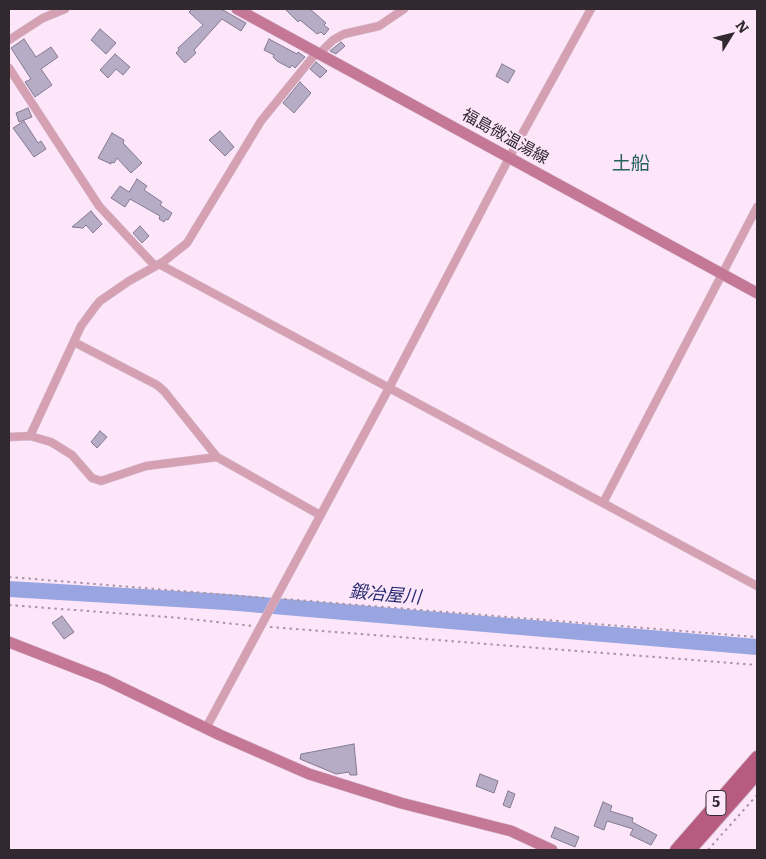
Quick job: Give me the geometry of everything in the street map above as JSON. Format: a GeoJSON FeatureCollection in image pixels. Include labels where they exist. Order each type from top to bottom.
{"type":"FeatureCollection","features":[{"type":"Feature","properties":{"kind":"main road","name":"福島微温湯線"},"geometry":{"type":"LineString","coordinates":[[237,9],[757,293]]}},
{"type":"Feature","properties":{"kind":"main road"},"geometry":{"type":"LineString","coordinates":[[9,642],[104,679],[206,728],[309,774],[392,800],[511,831],[552,850]]}},
{"type":"Feature","properties":{"kind":"main road","name":"5"},"geometry":{"type":"LineString","coordinates":[[676,850],[757,757]]}},
{"type":"Feature","properties":{"kind":"main road","name":"5"},"geometry":{"type":"LineString","coordinates":[[690,850],[757,774]]}},
{"type":"Feature","properties":{"kind":"street"},"geometry":{"type":"LineString","coordinates":[[9,40],[29,25],[65,9]]}},
{"type":"Feature","properties":{"kind":"street"},"geometry":{"type":"LineString","coordinates":[[30,436],[85,320],[100,301],[184,247],[261,120],[318,52],[344,34],[379,26],[404,9]]}},
{"type":"Feature","properties":{"kind":"street"},"geometry":{"type":"LineString","coordinates":[[206,728],[389,388],[509,158],[591,9]]}},
{"type":"Feature","properties":{"kind":"street"},"geometry":{"type":"LineString","coordinates":[[9,68],[99,206],[157,265],[757,586]]}},
{"type":"Feature","properties":{"kind":"street"},"geometry":{"type":"LineString","coordinates":[[603,503],[757,207]]}},
{"type":"Feature","properties":{"kind":"street"},"geometry":{"type":"LineString","coordinates":[[74,342],[162,389],[217,457],[320,515]]}},
{"type":"Feature","properties":{"kind":"street"},"geometry":{"type":"LineString","coordinates":[[9,437],[30,436],[51,442],[66,450],[92,478],[101,481],[146,466],[217,457]]}},
{"type":"Feature","properties":{"kind":"path"},"geometry":{"type":"LineString","coordinates":[[9,578],[757,637]]}},
{"type":"Feature","properties":{"kind":"path"},"geometry":{"type":"LineString","coordinates":[[9,605],[180,618],[260,627],[757,665]]}},
{"type":"Feature","properties":{"kind":"path"},"geometry":{"type":"LineString","coordinates":[[708,850],[757,795]]}},
{"type":"Feature","properties":{"kind":"building"},"geometry":{"type":"Polygon","coordinates":[[[192,9],[221,9],[246,23],[241,31],[222,19],[194,50],[196,53],[185,63],[176,53],[179,50],[178,48],[203,25],[189,12],[192,9]]]}},
{"type":"Feature","properties":{"kind":"building"},"geometry":{"type":"Polygon","coordinates":[[[285,9],[310,9],[326,23],[324,25],[329,29],[324,35],[321,32],[317,34],[300,20],[298,22],[285,9]]]}},
{"type":"Feature","properties":{"kind":"building"},"geometry":{"type":"Polygon","coordinates":[[[100,29],[116,43],[106,54],[91,40],[100,29]]]}},
{"type":"Feature","properties":{"kind":"building"},"geometry":{"type":"Polygon","coordinates":[[[24,39],[36,57],[51,47],[58,57],[41,69],[52,85],[35,97],[25,82],[31,79],[11,48],[24,39]]]}},
{"type":"Feature","properties":{"kind":"building"},"geometry":{"type":"Polygon","coordinates":[[[269,39],[305,57],[295,68],[292,65],[290,68],[277,61],[273,57],[274,55],[264,50],[269,39]]]}},
{"type":"Feature","properties":{"kind":"building"},"geometry":{"type":"Polygon","coordinates":[[[341,42],[345,46],[336,54],[330,51],[341,42]]]}},
{"type":"Feature","properties":{"kind":"building"},"geometry":{"type":"Polygon","coordinates":[[[115,54],[130,67],[123,75],[116,69],[108,78],[100,70],[115,54]]]}},
{"type":"Feature","properties":{"kind":"building"},"geometry":{"type":"Polygon","coordinates":[[[316,62],[327,71],[320,78],[310,69],[316,62]]]}},
{"type":"Feature","properties":{"kind":"building"},"geometry":{"type":"Polygon","coordinates":[[[502,64],[515,71],[508,83],[496,76],[502,64]]]}},
{"type":"Feature","properties":{"kind":"building"},"geometry":{"type":"Polygon","coordinates":[[[300,82],[311,93],[294,113],[283,103],[300,82]]]}},
{"type":"Feature","properties":{"kind":"building"},"geometry":{"type":"Polygon","coordinates":[[[28,108],[32,117],[19,122],[16,113],[28,108]]]}},
{"type":"Feature","properties":{"kind":"building"},"geometry":{"type":"Polygon","coordinates":[[[24,121],[38,143],[41,141],[46,149],[34,157],[13,128],[24,121]]]}},
{"type":"Feature","properties":{"kind":"building"},"geometry":{"type":"Polygon","coordinates":[[[220,131],[234,147],[225,156],[209,140],[220,131]]]}},
{"type":"Feature","properties":{"kind":"building"},"geometry":{"type":"Polygon","coordinates":[[[112,133],[124,140],[123,143],[142,163],[131,173],[117,158],[111,164],[98,158],[112,133]]]}},
{"type":"Feature","properties":{"kind":"building"},"geometry":{"type":"Polygon","coordinates":[[[137,179],[147,186],[144,190],[162,202],[160,205],[172,213],[168,220],[166,219],[164,222],[159,219],[160,216],[130,199],[125,207],[111,198],[120,186],[129,192],[137,179]]]}},
{"type":"Feature","properties":{"kind":"building"},"geometry":{"type":"Polygon","coordinates":[[[91,211],[102,224],[93,233],[86,225],[83,228],[72,227],[91,211]]]}},
{"type":"Feature","properties":{"kind":"building"},"geometry":{"type":"Polygon","coordinates":[[[140,226],[149,236],[142,243],[133,233],[140,226]]]}},
{"type":"Feature","properties":{"kind":"building"},"geometry":{"type":"Polygon","coordinates":[[[100,431],[107,437],[97,448],[91,442],[100,431]]]}},
{"type":"Feature","properties":{"kind":"building"},"geometry":{"type":"Polygon","coordinates":[[[62,616],[74,632],[64,639],[52,623],[62,616]]]}},
{"type":"Feature","properties":{"kind":"building"},"geometry":{"type":"Polygon","coordinates":[[[354,744],[357,775],[350,775],[349,772],[336,774],[300,759],[301,754],[354,744]]]}},
{"type":"Feature","properties":{"kind":"building"},"geometry":{"type":"Polygon","coordinates":[[[480,774],[498,781],[494,793],[476,786],[480,774]]]}},
{"type":"Feature","properties":{"kind":"building"},"geometry":{"type":"Polygon","coordinates":[[[508,791],[515,794],[510,808],[503,805],[508,791]]]}},
{"type":"Feature","properties":{"kind":"building"},"geometry":{"type":"Polygon","coordinates":[[[603,802],[612,806],[610,811],[633,818],[632,822],[657,835],[651,845],[630,835],[633,829],[607,821],[604,830],[594,826],[603,802]]]}},
{"type":"Feature","properties":{"kind":"building"},"geometry":{"type":"Polygon","coordinates":[[[555,827],[579,837],[575,847],[551,837],[555,827]]]}},
{"type":"Feature","properties":{"kind":"waterway","name":"鍛冶屋川"},"geometry":{"type":"LineString","coordinates":[[9,589],[226,602],[757,647]]}},
{"type":"Feature","properties":{"kind":"district","name":"土船"},"geometry":{"type":"Point","coordinates":[631,164]}}]}
